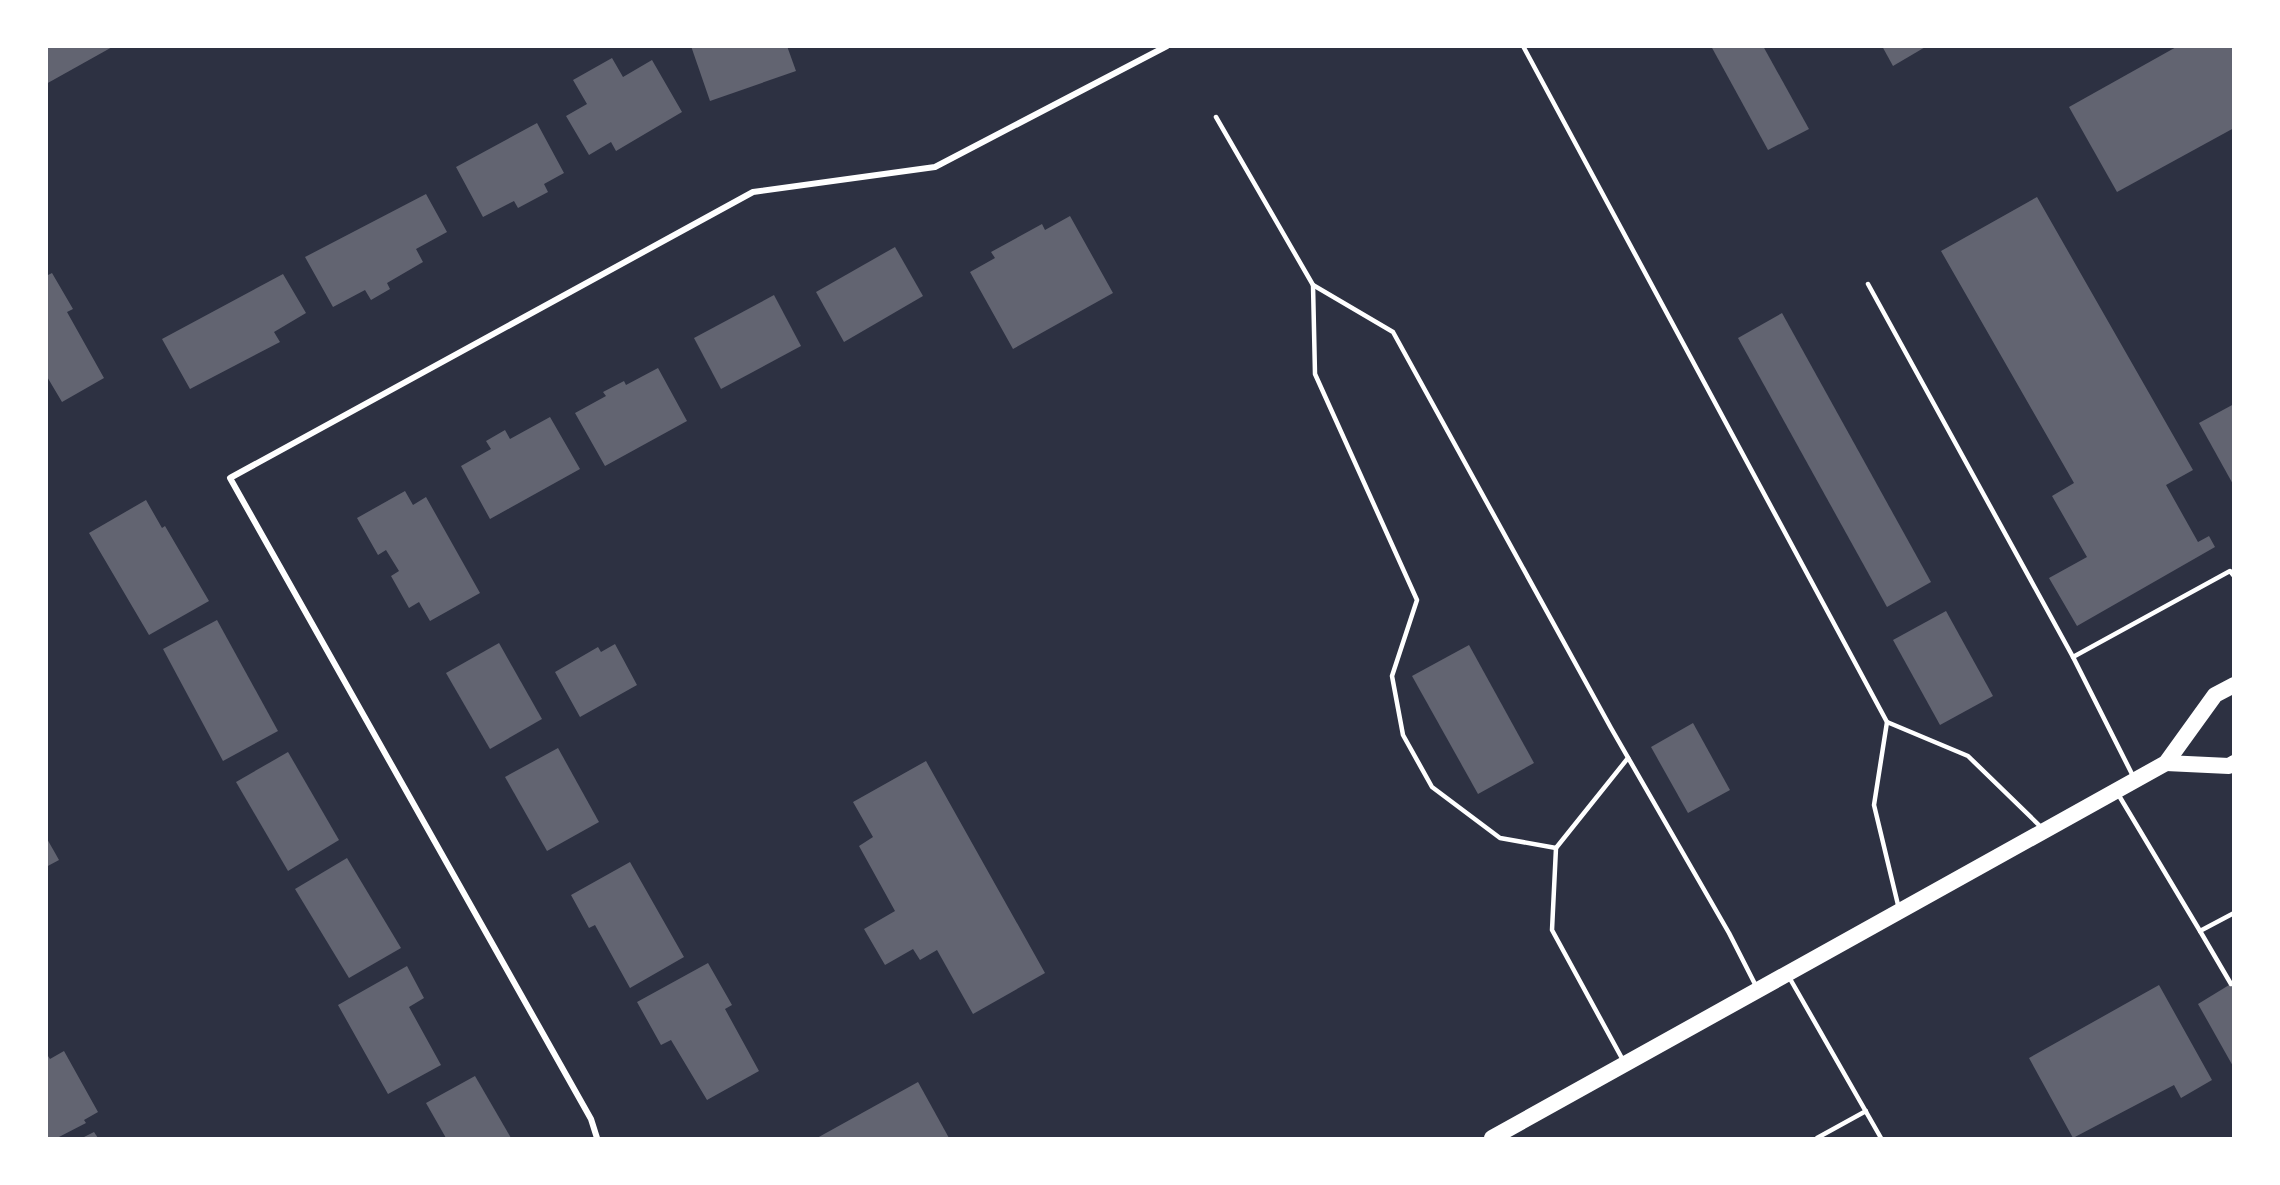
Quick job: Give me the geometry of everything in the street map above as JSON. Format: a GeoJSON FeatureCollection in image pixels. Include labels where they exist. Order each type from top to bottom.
{"type":"FeatureCollection","features":[{"type":"Feature","properties":{"kind":"highway"},"geometry":{"type":"LineString","coordinates":[[1492,1138],[2166,763],[2215,695],[2234,685]]}},
{"type":"Feature","properties":{"kind":"highway"},"geometry":{"type":"LineString","coordinates":[[2166,763],[2229,766],[2234,763]]}},
{"type":"Feature","properties":{"kind":"street"},"geometry":{"type":"LineString","coordinates":[[597,1138],[591,1119],[230,478],[753,192],[935,167],[1167,46]]}},
{"type":"Feature","properties":{"kind":"lane"},"geometry":{"type":"LineString","coordinates":[[1522,46],[1887,722],[1874,805],[1900,911]]}},
{"type":"Feature","properties":{"kind":"lane"},"geometry":{"type":"LineString","coordinates":[[1216,117],[1313,285],[1315,374],[1417,600],[1392,676],[1403,735],[1432,787],[1500,838],[1556,848]]}},
{"type":"Feature","properties":{"kind":"lane"},"geometry":{"type":"LineString","coordinates":[[1868,284],[2073,657],[2136,781]]}},
{"type":"Feature","properties":{"kind":"lane"},"geometry":{"type":"LineString","coordinates":[[1313,285],[1393,332],[1628,758],[1729,933],[1758,990]]}},
{"type":"Feature","properties":{"kind":"lane"},"geometry":{"type":"LineString","coordinates":[[2073,657],[2230,571],[2234,576]]}},
{"type":"Feature","properties":{"kind":"lane"},"geometry":{"type":"LineString","coordinates":[[1887,722],[1968,756],[2044,830]]}},
{"type":"Feature","properties":{"kind":"lane"},"geometry":{"type":"LineString","coordinates":[[1625,1064],[1552,930],[1556,848],[1628,758]]}},
{"type":"Feature","properties":{"kind":"lane"},"geometry":{"type":"LineString","coordinates":[[2116,790],[2231,984]]}},
{"type":"Feature","properties":{"kind":"lane"},"geometry":{"type":"LineString","coordinates":[[2200,931],[2234,913]]}},
{"type":"Feature","properties":{"kind":"lane"},"geometry":{"type":"LineString","coordinates":[[1787,973],[1881,1138]]}},
{"type":"Feature","properties":{"kind":"lane"},"geometry":{"type":"LineString","coordinates":[[1817,1138],[1866,1111]]}},
{"type":"Feature","properties":{"kind":"building"},"geometry":{"type":"Polygon","coordinates":[[[46,46],[114,46],[46,84],[46,46]]]}},
{"type":"Feature","properties":{"kind":"building"},"geometry":{"type":"Polygon","coordinates":[[[691,46],[787,46],[796,71],[710,101],[691,46]]]}},
{"type":"Feature","properties":{"kind":"building"},"geometry":{"type":"Polygon","coordinates":[[[1711,46],[1763,46],[1809,129],[1768,150],[1711,46]]]}},
{"type":"Feature","properties":{"kind":"building"},"geometry":{"type":"Polygon","coordinates":[[[1882,46],[1927,46],[1893,66],[1882,46]]]}},
{"type":"Feature","properties":{"kind":"building"},"geometry":{"type":"Polygon","coordinates":[[[2178,46],[2234,46],[2234,128],[2117,192],[2069,107],[2178,46]]]}},
{"type":"Feature","properties":{"kind":"building"},"geometry":{"type":"Polygon","coordinates":[[[612,58],[623,77],[652,60],[682,112],[616,151],[611,142],[589,155],[566,116],[587,104],[573,80],[612,58]]]}},
{"type":"Feature","properties":{"kind":"building"},"geometry":{"type":"Polygon","coordinates":[[[537,123],[564,173],[544,184],[548,192],[518,208],[514,201],[483,217],[456,167],[537,123]]]}},
{"type":"Feature","properties":{"kind":"building"},"geometry":{"type":"Polygon","coordinates":[[[426,194],[447,232],[416,249],[423,262],[387,283],[390,289],[371,300],[365,290],[333,307],[305,257],[426,194]]]}},
{"type":"Feature","properties":{"kind":"building"},"geometry":{"type":"Polygon","coordinates":[[[2037,197],[2193,470],[2166,485],[2198,542],[2209,536],[2215,547],[2077,626],[2049,578],[2087,557],[2052,496],[2074,483],[1941,251],[2037,197]]]}},
{"type":"Feature","properties":{"kind":"building"},"geometry":{"type":"Polygon","coordinates":[[[1070,216],[1113,293],[1013,349],[970,272],[995,258],[991,252],[1042,224],[1045,230],[1070,216]]]}},
{"type":"Feature","properties":{"kind":"building"},"geometry":{"type":"Polygon","coordinates":[[[895,247],[923,296],[844,342],[816,292],[895,247]]]}},
{"type":"Feature","properties":{"kind":"building"},"geometry":{"type":"Polygon","coordinates":[[[52,273],[73,309],[67,312],[104,378],[62,402],[46,375],[46,276],[52,273]]]}},
{"type":"Feature","properties":{"kind":"building"},"geometry":{"type":"Polygon","coordinates":[[[283,274],[306,313],[274,332],[280,342],[190,389],[162,339],[283,274]]]}},
{"type":"Feature","properties":{"kind":"building"},"geometry":{"type":"Polygon","coordinates":[[[774,295],[801,346],[721,389],[694,338],[774,295]]]}},
{"type":"Feature","properties":{"kind":"building"},"geometry":{"type":"Polygon","coordinates":[[[1782,313],[1931,582],[1887,607],[1738,338],[1782,313]]]}},
{"type":"Feature","properties":{"kind":"building"},"geometry":{"type":"Polygon","coordinates":[[[658,368],[687,421],[605,466],[575,413],[606,396],[603,392],[624,381],[626,385],[658,368]]]}},
{"type":"Feature","properties":{"kind":"building"},"geometry":{"type":"Polygon","coordinates":[[[2234,404],[2234,486],[2199,423],[2234,404]]]}},
{"type":"Feature","properties":{"kind":"building"},"geometry":{"type":"Polygon","coordinates":[[[550,417],[580,469],[490,519],[461,466],[491,449],[486,441],[505,430],[510,439],[550,417]]]}},
{"type":"Feature","properties":{"kind":"building"},"geometry":{"type":"Polygon","coordinates":[[[405,491],[413,505],[426,497],[480,593],[430,621],[419,602],[409,608],[391,576],[399,571],[386,550],[378,555],[357,518],[405,491]]]}},
{"type":"Feature","properties":{"kind":"building"},"geometry":{"type":"Polygon","coordinates":[[[146,500],[162,528],[165,526],[209,601],[149,635],[89,533],[146,500]]]}},
{"type":"Feature","properties":{"kind":"building"},"geometry":{"type":"Polygon","coordinates":[[[1946,611],[1993,696],[1940,725],[1893,640],[1946,611]]]}},
{"type":"Feature","properties":{"kind":"building"},"geometry":{"type":"Polygon","coordinates":[[[217,620],[278,731],[223,761],[163,649],[217,620]]]}},
{"type":"Feature","properties":{"kind":"building"},"geometry":{"type":"Polygon","coordinates":[[[499,643],[542,719],[490,749],[446,673],[499,643]]]}},
{"type":"Feature","properties":{"kind":"building"},"geometry":{"type":"Polygon","coordinates":[[[615,644],[637,685],[580,717],[555,672],[598,647],[601,652],[615,644]]]}},
{"type":"Feature","properties":{"kind":"building"},"geometry":{"type":"Polygon","coordinates":[[[1469,645],[1534,763],[1478,794],[1412,676],[1469,645]]]}},
{"type":"Feature","properties":{"kind":"building"},"geometry":{"type":"Polygon","coordinates":[[[1693,723],[1730,790],[1688,813],[1651,747],[1693,723]]]}},
{"type":"Feature","properties":{"kind":"building"},"geometry":{"type":"Polygon","coordinates":[[[558,748],[599,822],[547,851],[505,777],[558,748]]]}},
{"type":"Feature","properties":{"kind":"building"},"geometry":{"type":"Polygon","coordinates":[[[288,752],[339,840],[288,871],[236,782],[288,752]]]}},
{"type":"Feature","properties":{"kind":"building"},"geometry":{"type":"Polygon","coordinates":[[[926,761],[1045,973],[973,1014],[937,950],[920,960],[913,949],[885,965],[864,929],[895,911],[859,846],[873,837],[853,802],[926,761]]]}},
{"type":"Feature","properties":{"kind":"building"},"geometry":{"type":"Polygon","coordinates":[[[46,837],[59,860],[46,867],[46,837]]]}},
{"type":"Feature","properties":{"kind":"building"},"geometry":{"type":"Polygon","coordinates":[[[347,858],[401,948],[349,978],[295,889],[347,858]]]}},
{"type":"Feature","properties":{"kind":"building"},"geometry":{"type":"Polygon","coordinates":[[[630,862],[684,957],[630,988],[595,925],[589,928],[571,895],[630,862]]]}},
{"type":"Feature","properties":{"kind":"building"},"geometry":{"type":"Polygon","coordinates":[[[708,963],[732,1005],[725,1009],[759,1071],[707,1100],[671,1040],[661,1045],[637,1002],[708,963]]]}},
{"type":"Feature","properties":{"kind":"building"},"geometry":{"type":"Polygon","coordinates":[[[407,966],[424,998],[409,1007],[441,1065],[388,1094],[338,1005],[407,966]]]}},
{"type":"Feature","properties":{"kind":"building"},"geometry":{"type":"Polygon","coordinates":[[[2234,982],[2234,1068],[2198,1004],[2234,982]]]}},
{"type":"Feature","properties":{"kind":"building"},"geometry":{"type":"Polygon","coordinates":[[[2159,985],[2212,1080],[2181,1098],[2174,1085],[2073,1138],[2029,1058],[2159,985]]]}},
{"type":"Feature","properties":{"kind":"building"},"geometry":{"type":"Polygon","coordinates":[[[64,1051],[98,1112],[84,1120],[86,1123],[57,1138],[46,1138],[46,1053],[50,1059],[64,1051]]]}},
{"type":"Feature","properties":{"kind":"building"},"geometry":{"type":"Polygon","coordinates":[[[475,1076],[511,1138],[446,1138],[426,1103],[475,1076]]]}},
{"type":"Feature","properties":{"kind":"building"},"geometry":{"type":"Polygon","coordinates":[[[918,1082],[949,1138],[817,1138],[918,1082]]]}},
{"type":"Feature","properties":{"kind":"building"},"geometry":{"type":"Polygon","coordinates":[[[94,1132],[98,1138],[82,1138],[94,1132]]]}}]}
